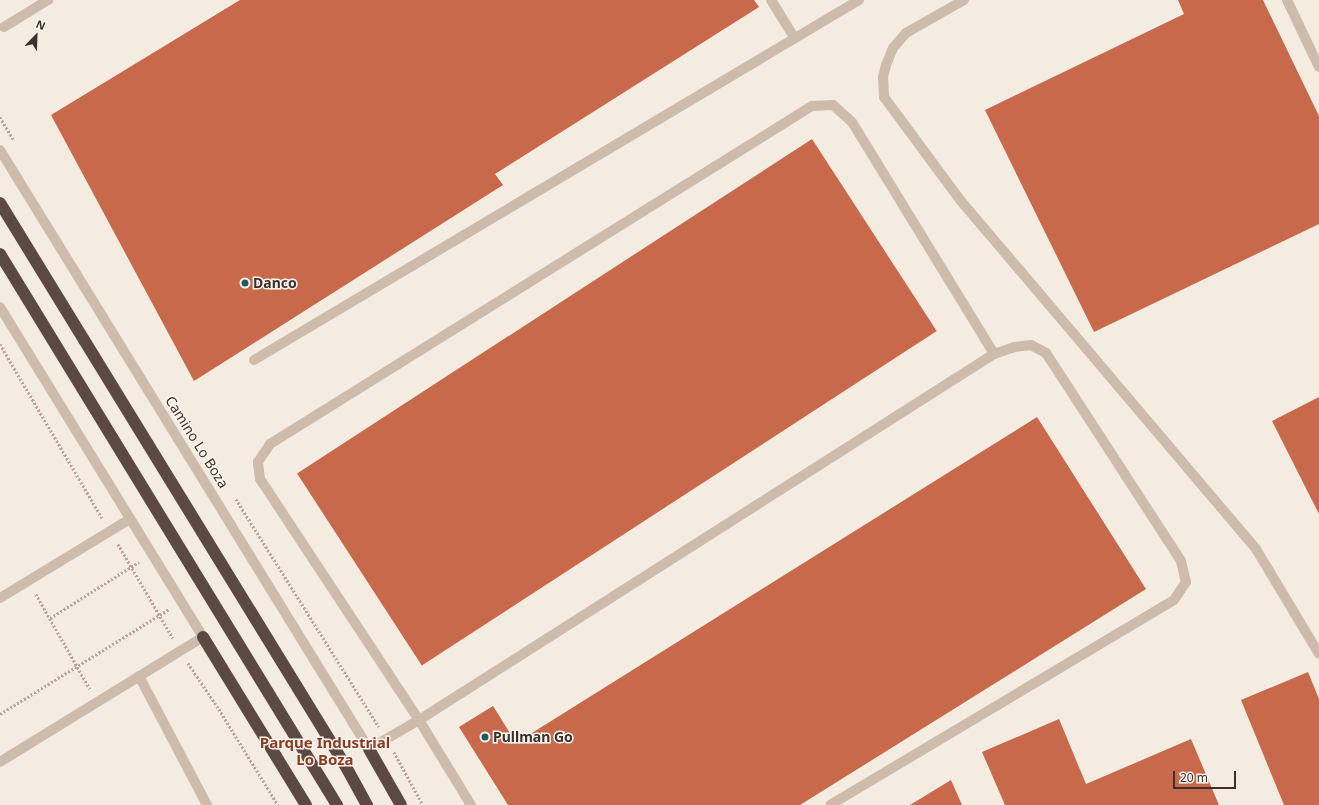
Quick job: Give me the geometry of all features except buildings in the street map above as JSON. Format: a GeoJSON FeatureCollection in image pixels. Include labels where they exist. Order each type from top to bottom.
{"type":"FeatureCollection","features":[{"type":"Feature","properties":{"kind":"highway"},"geometry":{"type":"LineString","coordinates":[[0,203],[341,758],[367,805]]}},
{"type":"Feature","properties":{"kind":"highway"},"geometry":{"type":"LineString","coordinates":[[0,254],[337,805]]}},
{"type":"Feature","properties":{"kind":"highway"},"geometry":{"type":"LineString","coordinates":[[203,637],[306,805]]}},
{"type":"Feature","properties":{"kind":"highway"},"geometry":{"type":"LineString","coordinates":[[369,749],[401,805]]}},
{"type":"Feature","properties":{"kind":"street"},"geometry":{"type":"LineString","coordinates":[[4,27],[48,0]]}},
{"type":"Feature","properties":{"kind":"street"},"geometry":{"type":"LineString","coordinates":[[771,0],[794,37]]}},
{"type":"Feature","properties":{"kind":"street"},"geometry":{"type":"LineString","coordinates":[[254,360],[794,37],[859,0]]}},
{"type":"Feature","properties":{"kind":"street"},"geometry":{"type":"LineString","coordinates":[[964,0],[906,33],[893,48],[883,77],[884,97],[961,201],[1256,549],[1319,654]]}},
{"type":"Feature","properties":{"kind":"street"},"geometry":{"type":"LineString","coordinates":[[1287,0],[1319,68]]}},
{"type":"Feature","properties":{"kind":"street"},"geometry":{"type":"LineString","coordinates":[[471,805],[419,720],[260,479],[258,462],[270,444],[812,106],[833,105],[852,122],[994,354]]}},
{"type":"Feature","properties":{"kind":"street","name":"Camino Lo Boza"},"geometry":{"type":"LineString","coordinates":[[0,150],[369,749]]}},
{"type":"Feature","properties":{"kind":"street"},"geometry":{"type":"LineString","coordinates":[[0,308],[203,637],[0,762]]}},
{"type":"Feature","properties":{"kind":"street"},"geometry":{"type":"LineString","coordinates":[[369,749],[419,720],[994,354],[1014,347],[1031,345],[1046,353],[1180,561],[1186,582],[1174,600],[830,805]]}},
{"type":"Feature","properties":{"kind":"street"},"geometry":{"type":"LineString","coordinates":[[0,598],[110,532],[130,518]]}},
{"type":"Feature","properties":{"kind":"street"},"geometry":{"type":"LineString","coordinates":[[139,676],[206,805]]}},
{"type":"Feature","properties":{"kind":"path"},"geometry":{"type":"LineString","coordinates":[[0,117],[16,144]]}},
{"type":"Feature","properties":{"kind":"path"},"geometry":{"type":"LineString","coordinates":[[0,344],[180,651],[219,708],[278,805]]}},
{"type":"Feature","properties":{"kind":"path"},"geometry":{"type":"LineString","coordinates":[[235,498],[386,738],[423,805]]}},
{"type":"Feature","properties":{"kind":"path"},"geometry":{"type":"LineString","coordinates":[[50,618],[152,554]]}},
{"type":"Feature","properties":{"kind":"path"},"geometry":{"type":"LineString","coordinates":[[28,581],[78,666],[96,702]]}},
{"type":"Feature","properties":{"kind":"path"},"geometry":{"type":"LineString","coordinates":[[0,714],[181,602]]}},
{"type":"Feature","properties":{"kind":"place","name":"Danco"},"geometry":{"type":"Point","coordinates":[245,283]}},
{"type":"Feature","properties":{"kind":"place","name":"Pullman Go"},"geometry":{"type":"Point","coordinates":[485,737]}},
{"type":"Feature","properties":{"kind":"district","name":"Parque Industrial Lo Boza"},"geometry":{"type":"Point","coordinates":[325,750]}}]}
